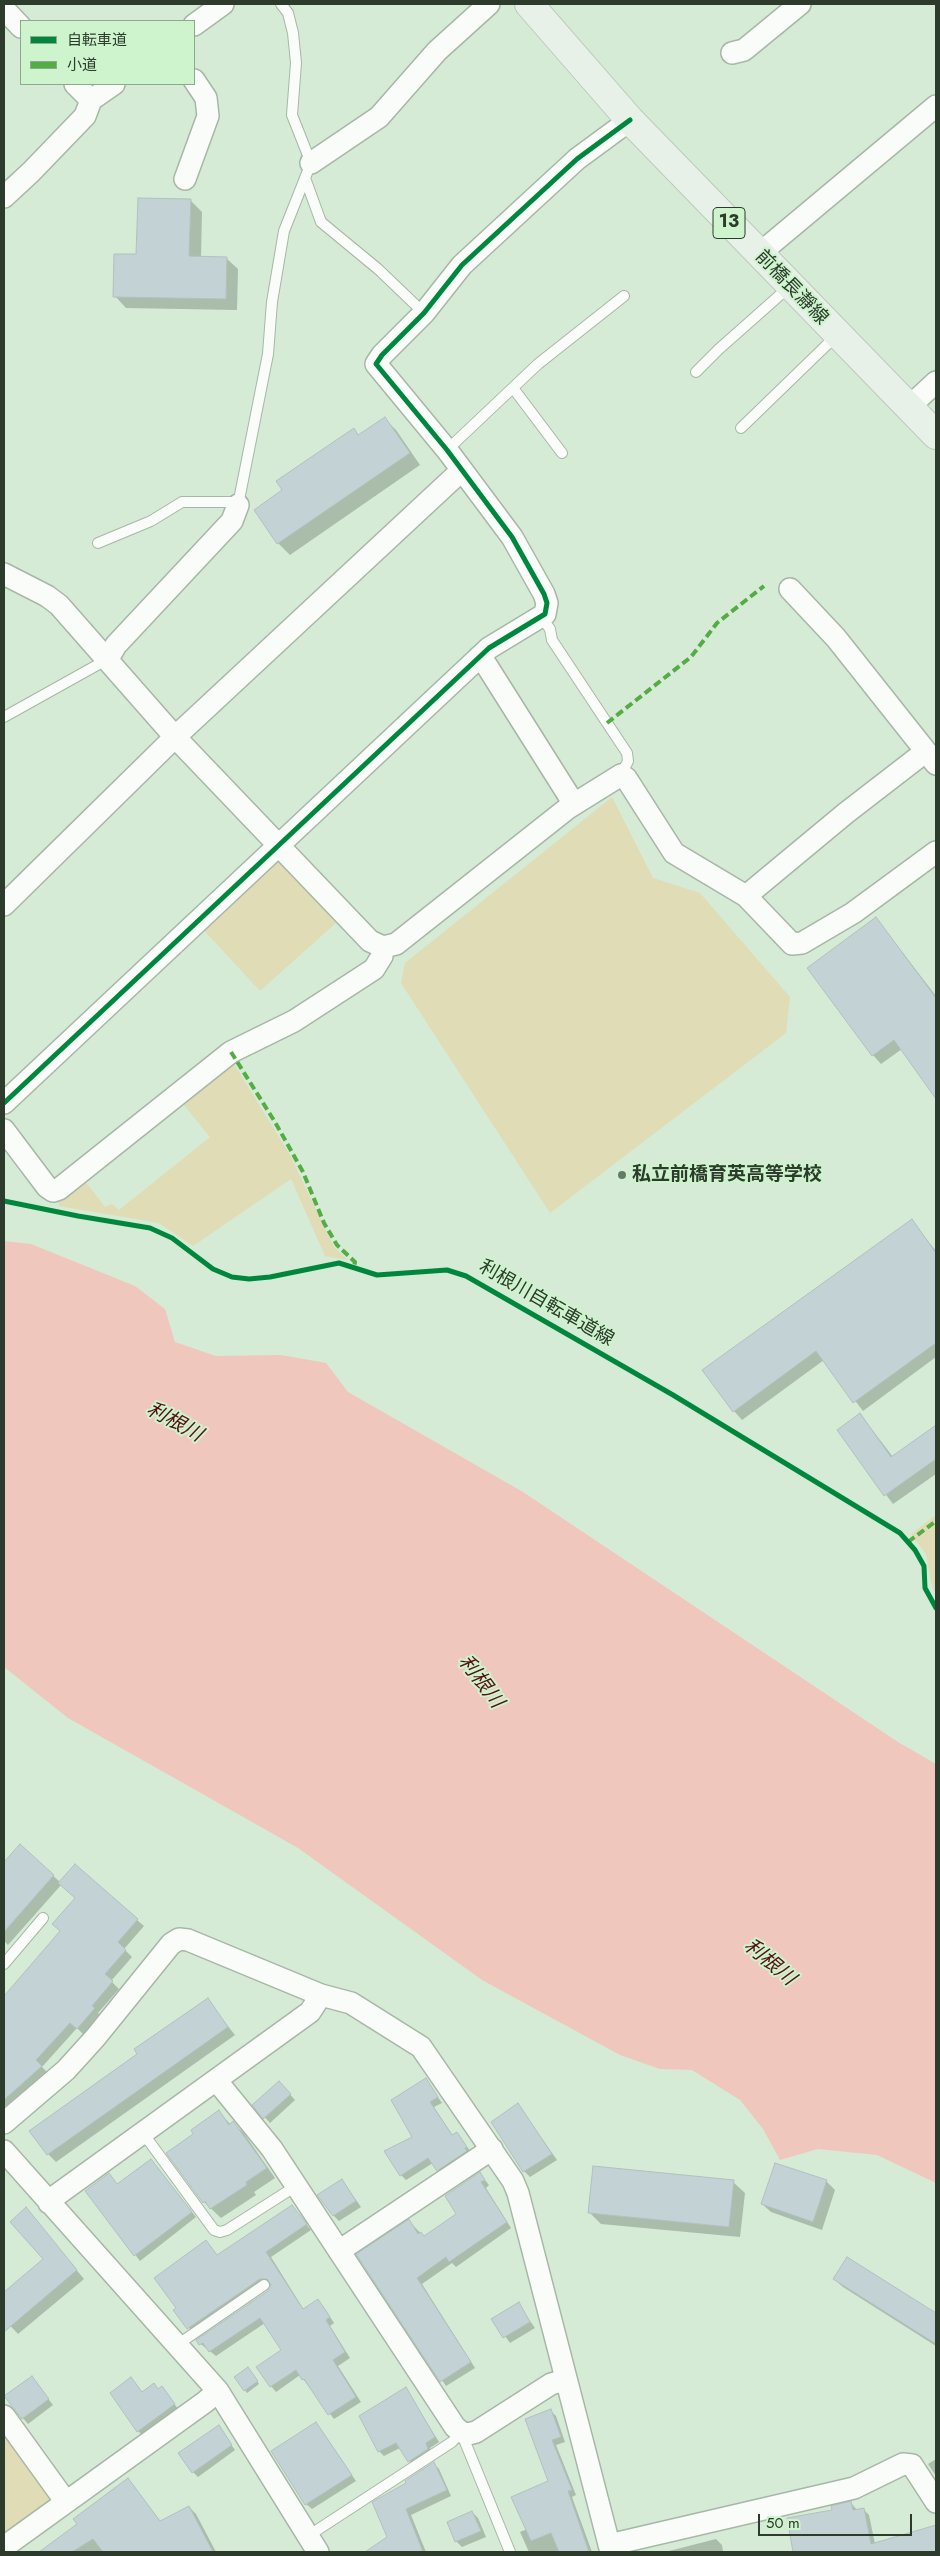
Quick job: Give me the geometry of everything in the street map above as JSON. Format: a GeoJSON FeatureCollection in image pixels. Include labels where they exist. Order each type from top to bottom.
{"type":"FeatureCollection","features":[{"type":"Feature","properties":{"kind":"main road","name":"前橋長瀞線"},"geometry":{"type":"LineString","coordinates":[[537,8],[630,120],[837,336],[936,435]]}},
{"type":"Feature","properties":{"kind":"street"},"geometry":{"type":"LineString","coordinates":[[195,25],[223,4]]}},
{"type":"Feature","properties":{"kind":"street"},"geometry":{"type":"LineString","coordinates":[[308,170],[378,117],[437,51],[489,4]]}},
{"type":"Feature","properties":{"kind":"street"},"geometry":{"type":"LineString","coordinates":[[732,54],[744,50],[800,4]]}},
{"type":"Feature","properties":{"kind":"street"},"geometry":{"type":"LineString","coordinates":[[4,9],[20,27]]}},
{"type":"Feature","properties":{"kind":"street"},"geometry":{"type":"LineString","coordinates":[[185,179],[208,116],[206,98],[195,82]]}},
{"type":"Feature","properties":{"kind":"street"},"geometry":{"type":"LineString","coordinates":[[76,85],[91,100]]}},
{"type":"Feature","properties":{"kind":"street"},"geometry":{"type":"LineString","coordinates":[[4,197],[85,116],[91,100],[113,85]]}},
{"type":"Feature","properties":{"kind":"street"},"geometry":{"type":"LineString","coordinates":[[759,254],[936,106]]}},
{"type":"Feature","properties":{"kind":"street"},"geometry":{"type":"LineString","coordinates":[[4,1103],[479,657],[498,642],[542,618],[547,610],[544,594],[512,536],[447,450],[376,364],[382,354],[424,313],[462,265],[577,159],[630,120]]}},
{"type":"Feature","properties":{"kind":"street"},"geometry":{"type":"LineString","coordinates":[[909,406],[936,382]]}},
{"type":"Feature","properties":{"kind":"street"},"geometry":{"type":"LineString","coordinates":[[4,905],[175,737],[462,470]]}},
{"type":"Feature","properties":{"kind":"street"},"geometry":{"type":"LineString","coordinates":[[108,659],[116,645],[232,521],[238,505]]}},
{"type":"Feature","properties":{"kind":"street"},"geometry":{"type":"LineString","coordinates":[[4,574],[53,600],[108,659],[175,737],[370,941],[383,948],[396,944],[574,804],[620,775],[626,778],[674,853],[746,896],[792,944],[797,945],[853,913],[936,852]]}},
{"type":"Feature","properties":{"kind":"street"},"geometry":{"type":"LineString","coordinates":[[746,896],[846,813],[931,758],[841,644],[790,589]]}},
{"type":"Feature","properties":{"kind":"street"},"geometry":{"type":"LineString","coordinates":[[479,657],[487,666],[574,804]]}},
{"type":"Feature","properties":{"kind":"street"},"geometry":{"type":"LineString","coordinates":[[4,1130],[47,1187],[53,1191],[59,1189],[231,1052],[294,1021],[374,969],[382,956],[383,948]]}},
{"type":"Feature","properties":{"kind":"street"},"geometry":{"type":"LineString","coordinates":[[4,2123],[66,2070],[95,2038],[171,1944],[180,1940],[188,1940],[321,1995],[351,2003],[421,2047],[513,2181],[518,2192],[610,2549],[854,2488],[903,2464],[912,2465],[936,2502]]}},
{"type":"Feature","properties":{"kind":"street"},"geometry":{"type":"LineString","coordinates":[[49,2203],[54,2197],[310,2012],[321,1995]]}},
{"type":"Feature","properties":{"kind":"street"},"geometry":{"type":"LineString","coordinates":[[216,2080],[272,2149],[455,2427],[461,2432],[468,2434],[476,2432],[551,2384],[565,2380]]}},
{"type":"Feature","properties":{"kind":"street"},"geometry":{"type":"LineString","coordinates":[[339,2251],[492,2149]]}},
{"type":"Feature","properties":{"kind":"street"},"geometry":{"type":"LineString","coordinates":[[8,2164],[49,2203],[218,2390],[313,2544]]}},
{"type":"Feature","properties":{"kind":"street"},"geometry":{"type":"LineString","coordinates":[[4,2547],[205,2402],[218,2390]]}},
{"type":"Feature","properties":{"kind":"street"},"geometry":{"type":"LineString","coordinates":[[4,2416],[66,2502]]}},
{"type":"Feature","properties":{"kind":"lane"},"geometry":{"type":"LineString","coordinates":[[281,4],[288,13],[293,34],[296,63],[292,115],[321,222],[378,269],[424,313]]}},
{"type":"Feature","properties":{"kind":"lane"},"geometry":{"type":"LineString","coordinates":[[98,543],[151,522],[182,502],[234,502],[238,505],[268,354],[272,302],[284,232],[308,170]]}},
{"type":"Feature","properties":{"kind":"lane"},"geometry":{"type":"LineString","coordinates":[[696,372],[790,286]]}},
{"type":"Feature","properties":{"kind":"lane"},"geometry":{"type":"LineString","coordinates":[[447,450],[538,364],[624,296]]}},
{"type":"Feature","properties":{"kind":"lane"},"geometry":{"type":"LineString","coordinates":[[741,428],[837,336]]}},
{"type":"Feature","properties":{"kind":"lane"},"geometry":{"type":"LineString","coordinates":[[513,388],[562,453]]}},
{"type":"Feature","properties":{"kind":"lane"},"geometry":{"type":"LineString","coordinates":[[542,618],[550,629],[552,640],[627,753],[628,761],[620,775]]}},
{"type":"Feature","properties":{"kind":"lane"},"geometry":{"type":"LineString","coordinates":[[4,717],[108,659]]}},
{"type":"Feature","properties":{"kind":"lane"},"geometry":{"type":"LineString","coordinates":[[4,1964],[43,1918]]}},
{"type":"Feature","properties":{"kind":"lane"},"geometry":{"type":"LineString","coordinates":[[143,2133],[214,2230],[220,2232],[227,2230],[296,2186]]}},
{"type":"Feature","properties":{"kind":"lane"},"geometry":{"type":"LineString","coordinates":[[177,2345],[264,2286]]}},
{"type":"Feature","properties":{"kind":"lane"},"geometry":{"type":"LineString","coordinates":[[313,2544],[452,2442],[461,2432],[510,2552]]}},
{"type":"Feature","properties":{"kind":"shaded area"},"geometry":{"type":"Polygon","coordinates":[[[612,797],[653,878],[700,893],[790,997],[786,1033],[550,1213],[401,983],[405,963],[612,797]]]}},
{"type":"Feature","properties":{"kind":"shaded area"},"geometry":{"type":"Polygon","coordinates":[[[277,860],[336,923],[260,991],[200,926],[277,860]]]}},
{"type":"Feature","properties":{"kind":"shaded area"},"geometry":{"type":"Polygon","coordinates":[[[234,1064],[290,1155],[334,1247],[348,1260],[325,1256],[291,1179],[193,1246],[159,1223],[59,1206],[58,1202],[82,1177],[105,1207],[112,1204],[119,1210],[210,1137],[183,1104],[234,1064]]]}},
{"type":"Feature","properties":{"kind":"shaded area"},"geometry":{"type":"Polygon","coordinates":[[[936,1515],[936,1594],[932,1587],[926,1554],[911,1534],[936,1515]]]}},
{"type":"Feature","properties":{"kind":"shaded area"},"geometry":{"type":"Polygon","coordinates":[[[4,2428],[51,2493],[46,2506],[4,2537],[4,2428]]]}},
{"type":"Feature","properties":{"kind":"water","name":"利根川"},"geometry":{"type":"Polygon","coordinates":[[[4,1241],[31,1244],[135,1286],[165,1309],[175,1342],[216,1356],[281,1355],[326,1363],[348,1392],[523,1492],[898,1742],[936,1764],[936,2183],[877,2155],[818,2149],[780,2160],[763,2129],[740,2100],[692,2070],[660,2069],[620,2055],[482,1980],[298,1848],[68,1718],[4,1667],[4,1241]]]}},
{"type":"Feature","properties":{"kind":"building"},"geometry":{"type":"Polygon","coordinates":[[[138,198],[191,199],[189,256],[227,257],[226,299],[113,297],[114,254],[136,254],[138,198]]]}},
{"type":"Feature","properties":{"kind":"building"},"geometry":{"type":"Polygon","coordinates":[[[385,417],[410,453],[277,544],[254,510],[282,490],[276,481],[354,428],[358,435],[385,417]]]}},
{"type":"Feature","properties":{"kind":"building"},"geometry":{"type":"Polygon","coordinates":[[[876,917],[936,998],[936,1099],[894,1040],[872,1056],[807,968],[876,917]]]}},
{"type":"Feature","properties":{"kind":"building"},"geometry":{"type":"Polygon","coordinates":[[[912,1219],[936,1253],[936,1343],[853,1403],[816,1351],[733,1412],[702,1370],[912,1219]]]}},
{"type":"Feature","properties":{"kind":"building"},"geometry":{"type":"Polygon","coordinates":[[[860,1413],[891,1457],[936,1425],[936,1459],[884,1496],[837,1430],[860,1413]]]}},
{"type":"Feature","properties":{"kind":"building"},"geometry":{"type":"Polygon","coordinates":[[[20,1844],[54,1875],[4,1932],[4,1862],[20,1844]]]}},
{"type":"Feature","properties":{"kind":"building"},"geometry":{"type":"Polygon","coordinates":[[[75,1864],[138,1919],[118,1942],[126,1950],[105,1974],[113,1981],[92,2006],[95,2008],[77,2029],[70,2023],[36,2060],[42,2066],[4,2100],[4,1996],[60,1931],[52,1924],[75,1898],[58,1883],[75,1864]]]}},
{"type":"Feature","properties":{"kind":"building"},"geometry":{"type":"Polygon","coordinates":[[[208,1998],[228,2027],[47,2155],[29,2131],[137,2054],[134,2049],[208,1998]]]}},
{"type":"Feature","properties":{"kind":"building"},"geometry":{"type":"Polygon","coordinates":[[[426,2078],[438,2097],[430,2102],[452,2135],[457,2132],[467,2147],[465,2148],[467,2151],[437,2171],[428,2158],[400,2176],[384,2151],[412,2137],[391,2100],[426,2078]]]}},
{"type":"Feature","properties":{"kind":"building"},"geometry":{"type":"Polygon","coordinates":[[[279,2081],[291,2094],[263,2119],[252,2105],[279,2081]]]}},
{"type":"Feature","properties":{"kind":"building"},"geometry":{"type":"Polygon","coordinates":[[[518,2103],[552,2154],[523,2172],[491,2122],[518,2103]]]}},
{"type":"Feature","properties":{"kind":"building"},"geometry":{"type":"Polygon","coordinates":[[[219,2110],[229,2125],[233,2121],[267,2168],[246,2182],[247,2185],[210,2209],[205,2201],[203,2203],[166,2153],[193,2134],[191,2130],[219,2110]]]}},
{"type":"Feature","properties":{"kind":"building"},"geometry":{"type":"Polygon","coordinates":[[[151,2159],[192,2212],[134,2256],[85,2191],[109,2173],[117,2184],[151,2159]]]}},
{"type":"Feature","properties":{"kind":"building"},"geometry":{"type":"Polygon","coordinates":[[[775,2163],[827,2180],[813,2222],[761,2204],[775,2163]]]}},
{"type":"Feature","properties":{"kind":"building"},"geometry":{"type":"Polygon","coordinates":[[[593,2166],[734,2180],[729,2227],[588,2213],[593,2166]]]}},
{"type":"Feature","properties":{"kind":"building"},"geometry":{"type":"Polygon","coordinates":[[[480,2172],[485,2180],[481,2182],[507,2222],[449,2262],[446,2257],[417,2278],[471,2362],[440,2382],[356,2254],[409,2219],[418,2234],[421,2232],[424,2236],[456,2214],[445,2196],[480,2172]]]}},
{"type":"Feature","properties":{"kind":"building"},"geometry":{"type":"Polygon","coordinates":[[[342,2179],[356,2201],[333,2216],[317,2195],[342,2179]]]}},
{"type":"Feature","properties":{"kind":"building"},"geometry":{"type":"Polygon","coordinates":[[[292,2205],[307,2224],[266,2252],[303,2309],[318,2299],[330,2317],[326,2320],[345,2352],[333,2360],[356,2397],[328,2415],[296,2370],[270,2387],[256,2367],[281,2350],[260,2318],[209,2352],[203,2343],[199,2345],[196,2340],[268,2291],[271,2285],[267,2279],[260,2279],[187,2329],[173,2310],[176,2308],[154,2278],[206,2240],[217,2255],[292,2205]]]}},
{"type":"Feature","properties":{"kind":"building"},"geometry":{"type":"Polygon","coordinates":[[[26,2207],[77,2270],[4,2332],[4,2292],[43,2259],[10,2222],[26,2207]]]}},
{"type":"Feature","properties":{"kind":"building"},"geometry":{"type":"Polygon","coordinates":[[[847,2257],[936,2313],[936,2344],[833,2279],[847,2257]]]}},
{"type":"Feature","properties":{"kind":"building"},"geometry":{"type":"Polygon","coordinates":[[[519,2302],[530,2322],[503,2338],[491,2319],[519,2302]]]}},
{"type":"Feature","properties":{"kind":"building"},"geometry":{"type":"Polygon","coordinates":[[[248,2367],[258,2381],[244,2391],[234,2377],[248,2367]]]}},
{"type":"Feature","properties":{"kind":"building"},"geometry":{"type":"Polygon","coordinates":[[[32,2376],[49,2399],[22,2419],[4,2396],[32,2376]]]}},
{"type":"Feature","properties":{"kind":"building"},"geometry":{"type":"Polygon","coordinates":[[[131,2377],[142,2392],[154,2383],[158,2389],[162,2386],[175,2404],[137,2432],[110,2393],[131,2377]]]}},
{"type":"Feature","properties":{"kind":"building"},"geometry":{"type":"Polygon","coordinates":[[[406,2387],[435,2437],[426,2443],[428,2449],[408,2462],[396,2443],[378,2452],[359,2416],[406,2387]]]}},
{"type":"Feature","properties":{"kind":"building"},"geometry":{"type":"Polygon","coordinates":[[[551,2409],[561,2437],[552,2440],[572,2490],[568,2491],[589,2552],[559,2552],[551,2533],[531,2541],[511,2497],[548,2481],[525,2419],[551,2409]]]}},
{"type":"Feature","properties":{"kind":"building"},"geometry":{"type":"Polygon","coordinates":[[[316,2422],[352,2475],[305,2505],[271,2451],[316,2422]]]}},
{"type":"Feature","properties":{"kind":"building"},"geometry":{"type":"Polygon","coordinates":[[[219,2425],[232,2445],[192,2473],[178,2453],[219,2425]]]}},
{"type":"Feature","properties":{"kind":"building"},"geometry":{"type":"Polygon","coordinates":[[[434,2462],[447,2490],[406,2509],[423,2552],[365,2552],[387,2537],[372,2502],[406,2483],[405,2481],[434,2462]]]}},
{"type":"Feature","properties":{"kind":"building"},"geometry":{"type":"Polygon","coordinates":[[[128,2478],[160,2521],[189,2506],[213,2552],[103,2552],[93,2539],[72,2552],[39,2552],[77,2524],[73,2519],[128,2478]]]}},
{"type":"Feature","properties":{"kind":"building"},"geometry":{"type":"Polygon","coordinates":[[[851,2501],[853,2510],[864,2508],[871,2544],[936,2525],[936,2552],[793,2552],[787,2518],[832,2510],[831,2506],[851,2501]]]}},
{"type":"Feature","properties":{"kind":"building"},"geometry":{"type":"Polygon","coordinates":[[[472,2511],[481,2531],[455,2542],[447,2522],[472,2511]]]}},
{"type":"Feature","properties":{"kind":"marked path"},"geometry":{"type":"LineString","coordinates":[[607,723],[691,657],[717,623],[764,586]]}},
{"type":"Feature","properties":{"kind":"marked path"},"geometry":{"type":"LineString","coordinates":[[231,1052],[275,1122],[303,1172],[324,1223],[337,1245],[355,1262],[354,1267]]}},
{"type":"Feature","properties":{"kind":"marked path"},"geometry":{"type":"LineString","coordinates":[[908,1542],[936,1521]]}},
{"type":"Feature","properties":{"kind":"cycle path"},"geometry":{"type":"LineString","coordinates":[[4,1103],[489,648],[545,614],[547,603],[544,594],[512,537],[447,450],[376,364],[382,355],[424,313],[462,265],[577,159],[630,120]]}},
{"type":"Feature","properties":{"kind":"cycle path","name":"利根川自転車道線"},"geometry":{"type":"LineString","coordinates":[[4,1201],[150,1228],[172,1238],[213,1269],[232,1277],[249,1279],[270,1277],[339,1263],[377,1275],[447,1270],[466,1276],[673,1395],[900,1533],[915,1550],[924,1566],[925,1588],[936,1608]]}},
{"type":"Feature","properties":{"kind":"place","name":"私立前橋育英高等学校"},"geometry":{"type":"Point","coordinates":[622,1175]}}]}
